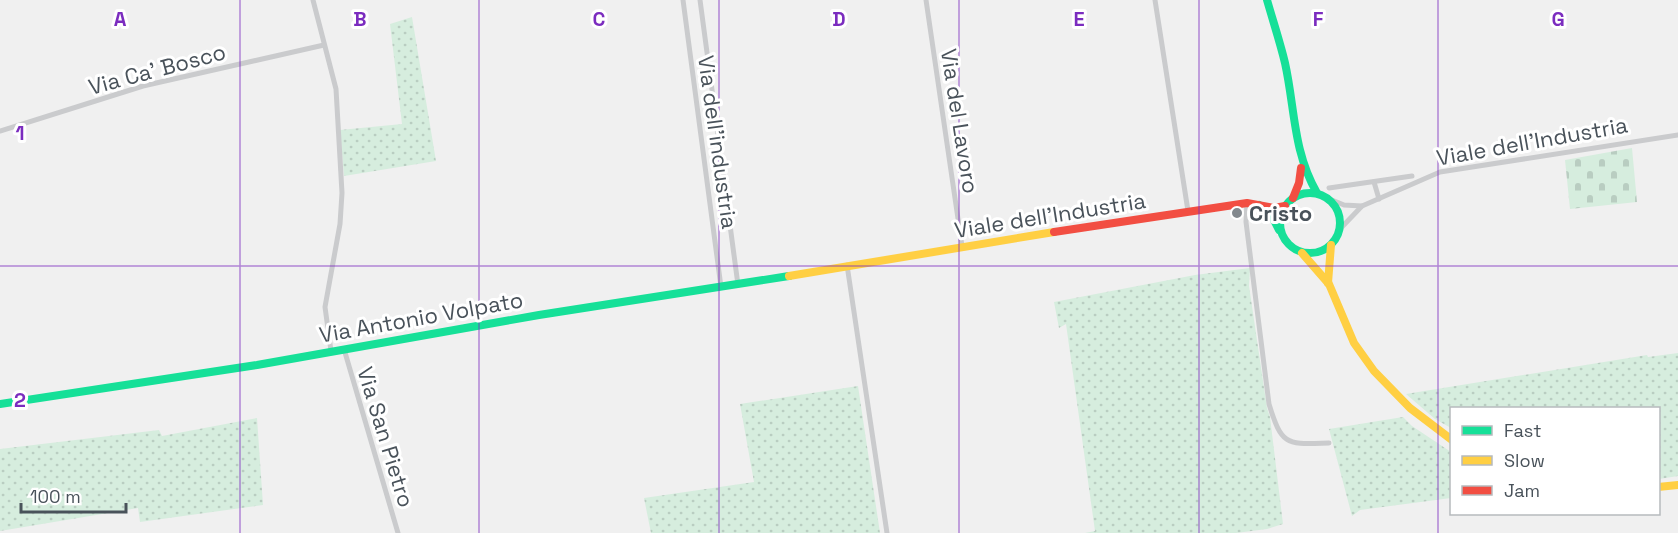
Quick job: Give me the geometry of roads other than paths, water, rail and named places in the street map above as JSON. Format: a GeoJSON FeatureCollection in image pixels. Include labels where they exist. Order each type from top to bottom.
{"type":"FeatureCollection","features":[{"type":"Feature","properties":{"kind":"street"},"geometry":{"type":"LineString","coordinates":[[313,0],[336,89],[342,194],[325,307],[331,351]]}},
{"type":"Feature","properties":{"kind":"street","name":"Via dell'industria"},"geometry":{"type":"LineString","coordinates":[[683,0],[721,288]]}},
{"type":"Feature","properties":{"kind":"street","name":"Via dell'industria"},"geometry":{"type":"LineString","coordinates":[[700,0],[738,285]]}},
{"type":"Feature","properties":{"kind":"street","name":"Via del Lavoro"},"geometry":{"type":"LineString","coordinates":[[926,0],[962,246]]}},
{"type":"Feature","properties":{"kind":"street"},"geometry":{"type":"LineString","coordinates":[[1155,0],[1188,212]]}},
{"type":"Feature","properties":{"kind":"street"},"geometry":{"type":"LineString","coordinates":[[1267,0],[1285,63],[1301,163],[1307,180],[1317,194]]}},
{"type":"Feature","properties":{"kind":"street","name":"Via Ca' Bosco"},"geometry":{"type":"LineString","coordinates":[[0,131],[143,86],[324,45]]}},
{"type":"Feature","properties":{"kind":"street","name":"Viale dell'Industria"},"geometry":{"type":"LineString","coordinates":[[1331,245],[1340,229],[1362,206],[1440,172],[1678,135]]}},
{"type":"Feature","properties":{"kind":"street"},"geometry":{"type":"LineString","coordinates":[[1293,198],[1299,183],[1301,163]]}},
{"type":"Feature","properties":{"kind":"street"},"geometry":{"type":"LineString","coordinates":[[1329,188],[1412,176]]}},
{"type":"Feature","properties":{"kind":"street"},"geometry":{"type":"LineString","coordinates":[[1374,182],[1379,199]]}},
{"type":"Feature","properties":{"kind":"street"},"geometry":{"type":"LineString","coordinates":[[1284,239],[1280,223],[1285,206],[1301,194],[1317,194],[1344,205],[1362,206]]}},
{"type":"Feature","properties":{"kind":"street"},"geometry":{"type":"LineString","coordinates":[[1327,198],[1338,212],[1340,229]]}},
{"type":"Feature","properties":{"kind":"street"},"geometry":{"type":"LineString","coordinates":[[1247,203],[1247,233],[1269,404],[1275,422],[1279,432],[1287,441],[1297,444],[1329,443]]}},
{"type":"Feature","properties":{"kind":"street","name":"Viale dell'Industria"},"geometry":{"type":"LineString","coordinates":[[848,265],[1247,203],[1274,208],[1285,206]]}},
{"type":"Feature","properties":{"kind":"street"},"geometry":{"type":"LineString","coordinates":[[1257,204],[1273,218],[1289,245],[1302,253],[1328,284],[1355,344],[1374,370],[1401,401],[1450,438]]}},
{"type":"Feature","properties":{"kind":"street"},"geometry":{"type":"LineString","coordinates":[[1302,253],[1318,253],[1331,245]]}},
{"type":"Feature","properties":{"kind":"street"},"geometry":{"type":"LineString","coordinates":[[1328,284],[1331,245]]}},
{"type":"Feature","properties":{"kind":"street"},"geometry":{"type":"LineString","coordinates":[[848,265],[887,533]]}},
{"type":"Feature","properties":{"kind":"street","name":"Via Antonio Volpato"},"geometry":{"type":"LineString","coordinates":[[0,404],[257,365],[538,315],[721,288],[848,265]]}},
{"type":"Feature","properties":{"kind":"street","name":"Via San Pietro"},"geometry":{"type":"LineString","coordinates":[[344,349],[398,533]]}},
{"type":"Feature","properties":{"kind":"street"},"geometry":{"type":"LineString","coordinates":[[1660,487],[1678,485]]}},
{"type":"Feature","properties":{"kind":"place","name":"Cristo"},"geometry":{"type":"Point","coordinates":[1237,213]}}]}
